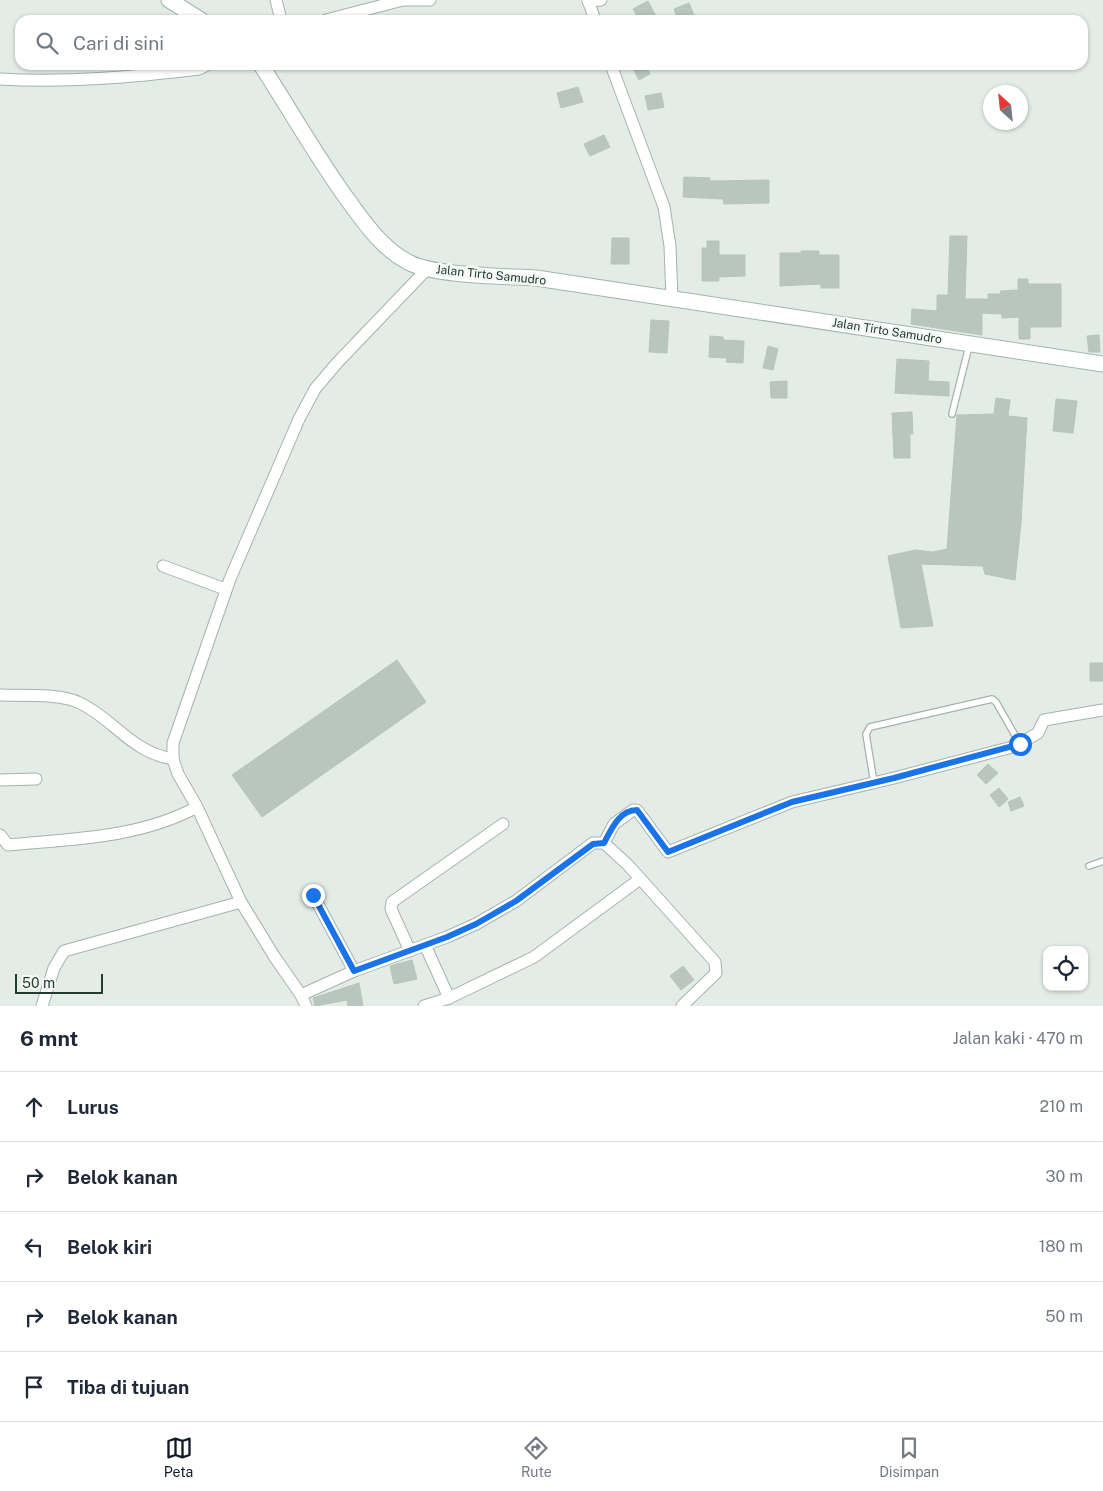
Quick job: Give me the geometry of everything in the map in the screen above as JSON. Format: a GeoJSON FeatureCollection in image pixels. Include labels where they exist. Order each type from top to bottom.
{"type":"FeatureCollection","features":[{"type":"Feature","properties":{"kind":"street"},"geometry":{"type":"LineString","coordinates":[[169,0],[184,5],[195,15]]}},
{"type":"Feature","properties":{"kind":"street"},"geometry":{"type":"LineString","coordinates":[[276,0],[279,15]]}},
{"type":"Feature","properties":{"kind":"street"},"geometry":{"type":"LineString","coordinates":[[345,15],[403,0],[430,0]]}},
{"type":"Feature","properties":{"kind":"street"},"geometry":{"type":"LineString","coordinates":[[593,15],[588,0],[601,0]]}},
{"type":"Feature","properties":{"kind":"street"},"geometry":{"type":"LineString","coordinates":[[0,79],[65,80],[188,70]]}},
{"type":"Feature","properties":{"kind":"street","name":"Jalan Tirto Samudro"},"geometry":{"type":"LineString","coordinates":[[264,70],[322,165],[376,237],[409,263],[428,268],[464,273],[536,278],[1103,364]]}},
{"type":"Feature","properties":{"kind":"street"},"geometry":{"type":"LineString","coordinates":[[613,70],[664,207],[670,246],[672,299]]}},
{"type":"Feature","properties":{"kind":"street"},"geometry":{"type":"LineString","coordinates":[[428,268],[337,362],[315,389],[299,419],[226,589],[182,712],[173,743],[173,759],[178,774],[197,807],[241,902],[304,1000],[354,971],[476,924],[508,906],[593,844],[604,843],[640,878],[715,962],[716,973],[682,1006]]}},
{"type":"Feature","properties":{"kind":"street"},"geometry":{"type":"LineString","coordinates":[[163,566],[226,589]]}},
{"type":"Feature","properties":{"kind":"street"},"geometry":{"type":"LineString","coordinates":[[0,695],[64,698],[78,702],[95,712],[142,749],[161,757],[173,759]]}},
{"type":"Feature","properties":{"kind":"street"},"geometry":{"type":"LineString","coordinates":[[604,843],[614,824],[634,810],[637,810],[668,852],[792,802],[874,783],[1020,744],[1038,733],[1044,720],[1103,710]]}},
{"type":"Feature","properties":{"kind":"street"},"geometry":{"type":"LineString","coordinates":[[0,780],[36,779]]}},
{"type":"Feature","properties":{"kind":"street"},"geometry":{"type":"LineString","coordinates":[[0,835],[4,847],[124,833],[180,816],[197,807]]}},
{"type":"Feature","properties":{"kind":"street"},"geometry":{"type":"LineString","coordinates":[[410,950],[391,909],[392,902],[503,824]]}},
{"type":"Feature","properties":{"kind":"street"},"geometry":{"type":"LineString","coordinates":[[424,1006],[449,998],[534,957],[640,878]]}},
{"type":"Feature","properties":{"kind":"street"},"geometry":{"type":"LineString","coordinates":[[313,895],[354,971]]}},
{"type":"Feature","properties":{"kind":"street"},"geometry":{"type":"LineString","coordinates":[[42,1006],[54,968],[64,951],[241,902]]}},
{"type":"Feature","properties":{"kind":"street"},"geometry":{"type":"LineString","coordinates":[[425,945],[449,998]]}},
{"type":"Feature","properties":{"kind":"lane"},"geometry":{"type":"LineString","coordinates":[[952,414],[970,344]]}},
{"type":"Feature","properties":{"kind":"lane"},"geometry":{"type":"LineString","coordinates":[[874,783],[866,734],[870,727],[992,699],[996,702],[1020,744]]}},
{"type":"Feature","properties":{"kind":"lane"},"geometry":{"type":"LineString","coordinates":[[1089,866],[1103,861]]}},
{"type":"Feature","properties":{"kind":"building"},"geometry":{"type":"Polygon","coordinates":[[[648,1],[655,15],[636,15],[633,9],[648,1]]]}},
{"type":"Feature","properties":{"kind":"building"},"geometry":{"type":"Polygon","coordinates":[[[689,3],[694,15],[676,15],[674,9],[689,3]]]}},
{"type":"Feature","properties":{"kind":"building"},"geometry":{"type":"Polygon","coordinates":[[[634,70],[648,70],[650,74],[639,80],[634,70]]]}},
{"type":"Feature","properties":{"kind":"building"},"geometry":{"type":"Polygon","coordinates":[[[578,87],[583,102],[561,108],[557,93],[578,87]]]}},
{"type":"Feature","properties":{"kind":"building"},"geometry":{"type":"Polygon","coordinates":[[[661,93],[664,107],[648,110],[645,96],[661,93]]]}},
{"type":"Feature","properties":{"kind":"building"},"geometry":{"type":"Polygon","coordinates":[[[604,135],[610,147],[590,156],[584,144],[604,135]]]}},
{"type":"Feature","properties":{"kind":"building"},"geometry":{"type":"Polygon","coordinates":[[[684,177],[710,178],[710,181],[769,180],[769,203],[724,204],[723,199],[683,197],[684,177]]]}},
{"type":"Feature","properties":{"kind":"building"},"geometry":{"type":"Polygon","coordinates":[[[950,236],[967,236],[965,299],[988,299],[988,294],[1001,294],[1000,291],[1018,290],[1018,279],[1028,279],[1028,284],[1061,284],[1061,327],[1030,327],[1030,339],[1019,339],[1019,317],[1002,318],[1002,314],[982,313],[982,335],[911,324],[912,309],[937,311],[937,295],[948,295],[950,236]]]}},
{"type":"Feature","properties":{"kind":"building"},"geometry":{"type":"Polygon","coordinates":[[[612,238],[629,238],[629,264],[611,264],[612,238]]]}},
{"type":"Feature","properties":{"kind":"building"},"geometry":{"type":"Polygon","coordinates":[[[707,241],[719,241],[719,255],[745,255],[745,276],[719,277],[719,281],[702,281],[702,248],[707,248],[707,241]]]}},
{"type":"Feature","properties":{"kind":"building"},"geometry":{"type":"Polygon","coordinates":[[[801,251],[819,251],[819,255],[839,255],[839,288],[821,288],[821,284],[780,286],[780,253],[801,253],[801,251]]]}},
{"type":"Feature","properties":{"kind":"building"},"geometry":{"type":"Polygon","coordinates":[[[651,320],[669,321],[667,353],[649,352],[651,320]]]}},
{"type":"Feature","properties":{"kind":"building"},"geometry":{"type":"Polygon","coordinates":[[[1099,335],[1100,352],[1089,352],[1087,336],[1099,335]]]}},
{"type":"Feature","properties":{"kind":"building"},"geometry":{"type":"Polygon","coordinates":[[[710,336],[723,337],[723,340],[744,341],[743,363],[726,362],[727,358],[709,357],[710,336]]]}},
{"type":"Feature","properties":{"kind":"building"},"geometry":{"type":"Polygon","coordinates":[[[768,346],[778,349],[773,370],[763,368],[768,346]]]}},
{"type":"Feature","properties":{"kind":"building"},"geometry":{"type":"Polygon","coordinates":[[[897,359],[929,361],[928,381],[949,382],[949,396],[895,393],[897,359]]]}},
{"type":"Feature","properties":{"kind":"building"},"geometry":{"type":"Polygon","coordinates":[[[787,381],[787,398],[771,398],[770,382],[787,381]]]}},
{"type":"Feature","properties":{"kind":"building"},"geometry":{"type":"Polygon","coordinates":[[[996,398],[1010,400],[1008,416],[1027,418],[1021,523],[1015,580],[985,574],[983,566],[921,564],[933,626],[901,628],[888,556],[915,550],[933,552],[947,549],[957,415],[994,414],[996,398]]]}},
{"type":"Feature","properties":{"kind":"building"},"geometry":{"type":"Polygon","coordinates":[[[1056,399],[1077,401],[1073,433],[1053,431],[1056,399]]]}},
{"type":"Feature","properties":{"kind":"building"},"geometry":{"type":"Polygon","coordinates":[[[912,412],[913,434],[910,434],[910,458],[894,458],[892,413],[912,412]]]}},
{"type":"Feature","properties":{"kind":"building"},"geometry":{"type":"Polygon","coordinates":[[[397,660],[426,702],[262,817],[232,775],[397,660]]]}},
{"type":"Feature","properties":{"kind":"building"},"geometry":{"type":"Polygon","coordinates":[[[1090,663],[1103,663],[1103,681],[1090,681],[1090,663]]]}},
{"type":"Feature","properties":{"kind":"building"},"geometry":{"type":"Polygon","coordinates":[[[988,764],[998,773],[986,784],[977,775],[988,764]]]}},
{"type":"Feature","properties":{"kind":"building"},"geometry":{"type":"Polygon","coordinates":[[[999,788],[1008,799],[999,807],[990,795],[999,788]]]}},
{"type":"Feature","properties":{"kind":"building"},"geometry":{"type":"Polygon","coordinates":[[[1020,797],[1024,806],[1011,811],[1008,802],[1020,797]]]}},
{"type":"Feature","properties":{"kind":"building"},"geometry":{"type":"Polygon","coordinates":[[[412,960],[417,979],[394,984],[390,966],[412,960]]]}},
{"type":"Feature","properties":{"kind":"building"},"geometry":{"type":"Polygon","coordinates":[[[683,966],[694,980],[681,990],[670,976],[683,966]]]}},
{"type":"Feature","properties":{"kind":"building"},"geometry":{"type":"Polygon","coordinates":[[[359,983],[363,1006],[348,1006],[347,1000],[315,1006],[313,998],[359,983]]]}},
{"type":"Feature","properties":{"kind":"route"},"geometry":{"type":"LineString","coordinates":[[313,895],[354,971],[447,937],[476,924],[516,901],[593,844],[604,843],[614,824],[628,811],[637,810],[647,822],[658,841],[668,852],[742,820],[792,802],[894,778],[1020,744]]}}]}
